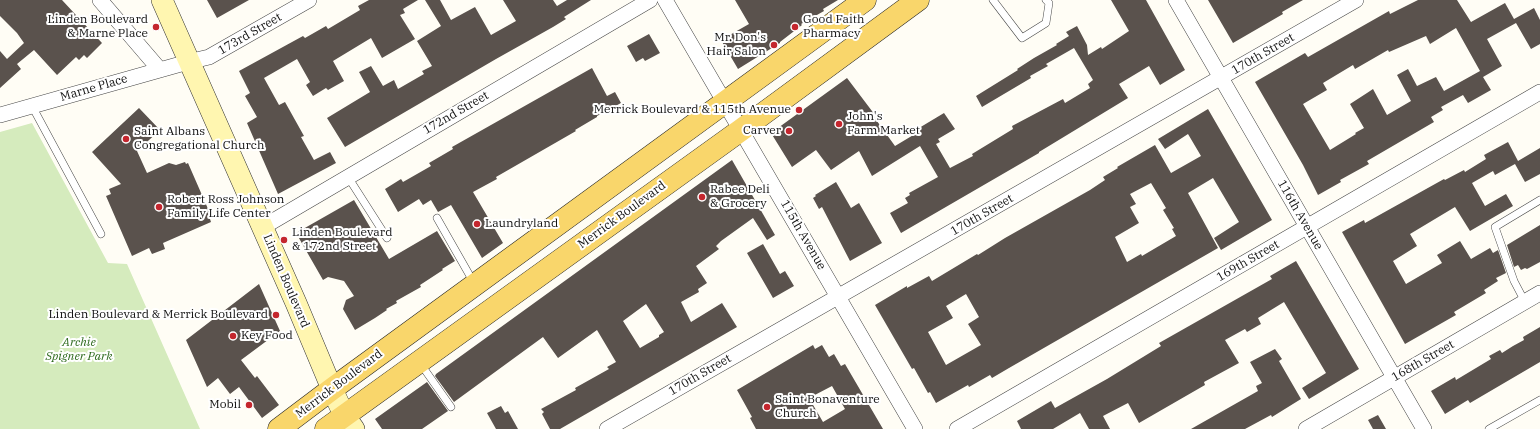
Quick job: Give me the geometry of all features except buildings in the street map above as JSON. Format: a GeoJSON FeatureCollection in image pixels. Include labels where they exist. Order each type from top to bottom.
{"type":"FeatureCollection","features":[{"type":"Feature","properties":{"kind":"main road","name":"Linden Boulevard"},"geometry":{"type":"LineString","coordinates":[[162,0],[188,62],[263,227],[332,389],[349,422]]}},
{"type":"Feature","properties":{"kind":"main road","name":"Merrick Boulevard"},"geometry":{"type":"LineString","coordinates":[[279,429],[865,0]]}},
{"type":"Feature","properties":{"kind":"main road","name":"Merrick Boulevard"},"geometry":{"type":"LineString","coordinates":[[326,429],[349,422],[419,361],[742,130],[918,0]]}},
{"type":"Feature","properties":{"kind":"street"},"geometry":{"type":"LineString","coordinates":[[100,0],[160,70]]}},
{"type":"Feature","properties":{"kind":"street","name":"173rd Street"},"geometry":{"type":"LineString","coordinates":[[188,62],[210,57],[310,0]]}},
{"type":"Feature","properties":{"kind":"street","name":"172nd Street"},"geometry":{"type":"LineString","coordinates":[[263,227],[650,0]]}},
{"type":"Feature","properties":{"kind":"street","name":"115th Avenue"},"geometry":{"type":"LineString","coordinates":[[665,0],[726,102],[915,429]]}},
{"type":"Feature","properties":{"kind":"street","name":"116th Avenue"},"geometry":{"type":"LineString","coordinates":[[1176,0],[1424,429]]}},
{"type":"Feature","properties":{"kind":"street","name":"170th Street"},"geometry":{"type":"LineString","coordinates":[[607,429],[1356,0]]}},
{"type":"Feature","properties":{"kind":"street","name":"Marne Place"},"geometry":{"type":"LineString","coordinates":[[0,115],[188,62]]}},
{"type":"Feature","properties":{"kind":"street","name":"169th Street"},"geometry":{"type":"LineString","coordinates":[[957,429],[1540,92]]}},
{"type":"Feature","properties":{"kind":"street","name":"168th Street"},"geometry":{"type":"LineString","coordinates":[[1306,429],[1525,302],[1540,295]]}},
{"type":"Feature","properties":{"kind":"lane"},"geometry":{"type":"LineString","coordinates":[[993,0],[1022,38],[1046,24],[1050,1]]}},
{"type":"Feature","properties":{"kind":"lane"},"geometry":{"type":"LineString","coordinates":[[32,106],[101,234]]}},
{"type":"Feature","properties":{"kind":"lane"},"geometry":{"type":"LineString","coordinates":[[348,177],[387,238]]}},
{"type":"Feature","properties":{"kind":"lane"},"geometry":{"type":"LineString","coordinates":[[1525,302],[1514,281],[1495,227],[1540,200]]}},
{"type":"Feature","properties":{"kind":"lane"},"geometry":{"type":"LineString","coordinates":[[437,218],[475,285]]}},
{"type":"Feature","properties":{"kind":"lane"},"geometry":{"type":"LineString","coordinates":[[419,361],[451,407]]}},
{"type":"Feature","properties":{"kind":"lane"},"geometry":{"type":"LineString","coordinates":[[1489,429],[1540,400]]}},
{"type":"Feature","properties":{"kind":"green space","name":"Archie Spigner Park"},"geometry":{"type":"Polygon","coordinates":[[[32,123],[108,263],[127,264],[200,429],[0,429],[0,132],[32,123]]]}},
{"type":"Feature","properties":{"kind":"place","name":"Linden Boulevard & Marne Place"},"geometry":{"type":"Point","coordinates":[156,27]}},
{"type":"Feature","properties":{"kind":"place","name":"Good Faith Pharmacy"},"geometry":{"type":"Point","coordinates":[795,27]}},
{"type":"Feature","properties":{"kind":"place","name":"Mr. Don's Hair Salon"},"geometry":{"type":"Point","coordinates":[774,45]}},
{"type":"Feature","properties":{"kind":"place","name":"Merrick Boulevard & 115th Avenue"},"geometry":{"type":"Point","coordinates":[799,110]}},
{"type":"Feature","properties":{"kind":"place","name":"John's Farm Market"},"geometry":{"type":"Point","coordinates":[839,124]}},
{"type":"Feature","properties":{"kind":"place","name":"Carver"},"geometry":{"type":"Point","coordinates":[789,131]}},
{"type":"Feature","properties":{"kind":"place","name":"Saint Albans Congregational Church"},"geometry":{"type":"Point","coordinates":[126,139]}},
{"type":"Feature","properties":{"kind":"place","name":"Rabee Deli & Grocery"},"geometry":{"type":"Point","coordinates":[702,197]}},
{"type":"Feature","properties":{"kind":"place","name":"Robert Ross Johnson Family Life Center"},"geometry":{"type":"Point","coordinates":[159,207]}},
{"type":"Feature","properties":{"kind":"place","name":"Laundryland"},"geometry":{"type":"Point","coordinates":[477,224]}},
{"type":"Feature","properties":{"kind":"place","name":"Linden Boulevard & 172nd Street"},"geometry":{"type":"Point","coordinates":[284,240]}},
{"type":"Feature","properties":{"kind":"place","name":"Linden Boulevard & Merrick Boulevard"},"geometry":{"type":"Point","coordinates":[276,315]}},
{"type":"Feature","properties":{"kind":"place","name":"Key Food"},"geometry":{"type":"Point","coordinates":[233,336]}},
{"type":"Feature","properties":{"kind":"place","name":"Mobil"},"geometry":{"type":"Point","coordinates":[249,405]}},
{"type":"Feature","properties":{"kind":"place","name":"Saint Bonaventure Church"},"geometry":{"type":"Point","coordinates":[767,407]}}]}
